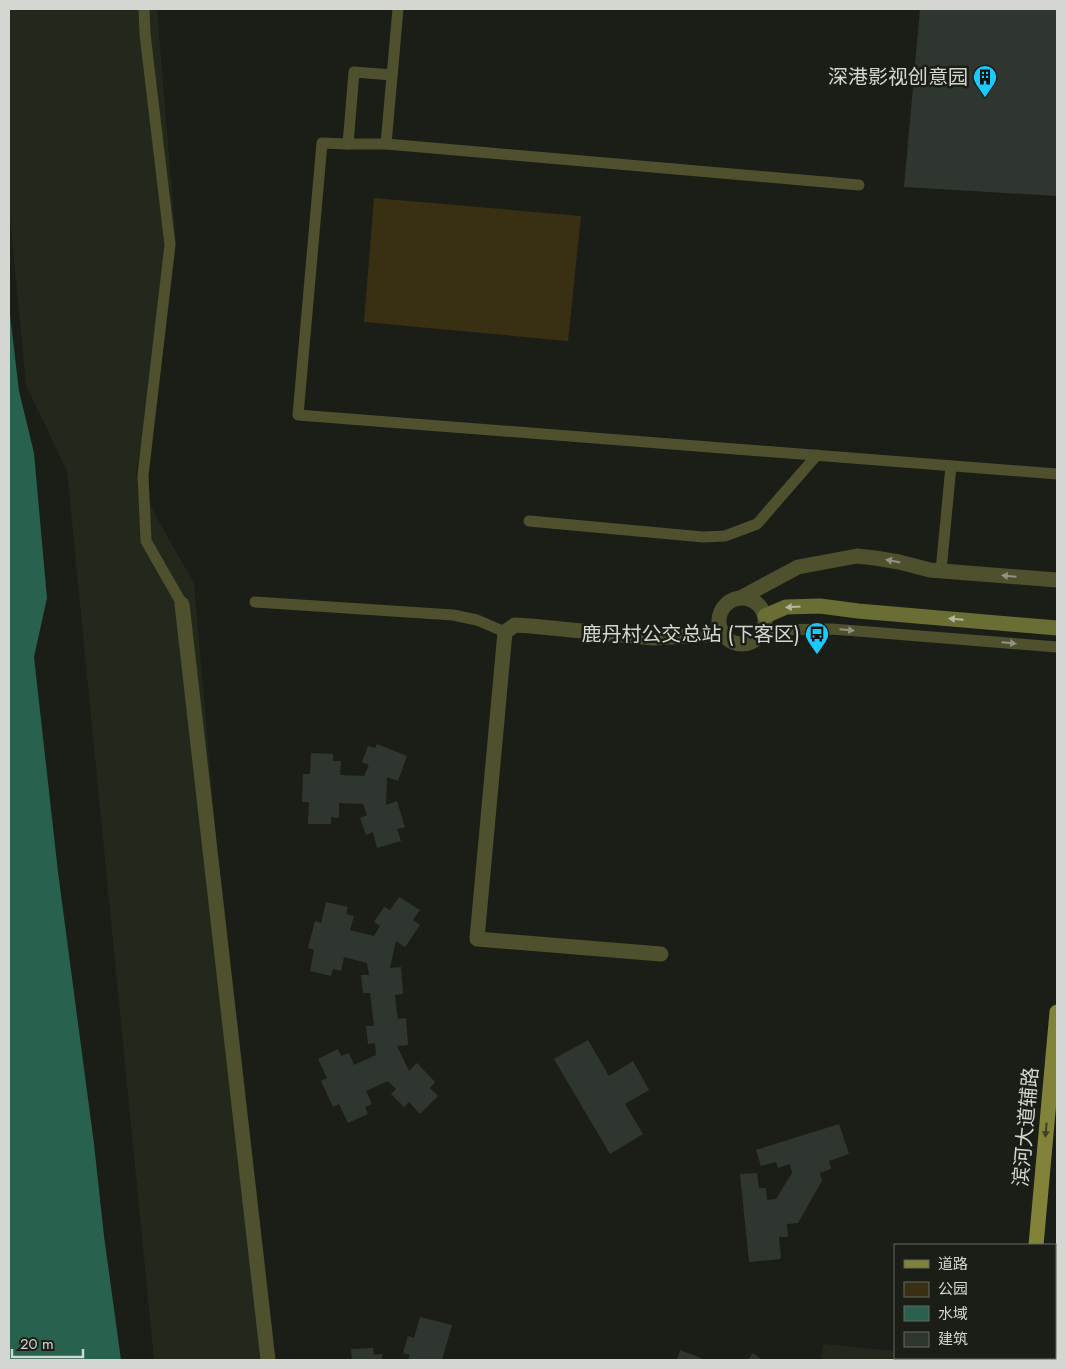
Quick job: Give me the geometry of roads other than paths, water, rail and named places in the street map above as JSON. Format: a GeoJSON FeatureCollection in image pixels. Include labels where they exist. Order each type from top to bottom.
{"type":"FeatureCollection","features":[{"type":"Feature","properties":{"kind":"main road","name":"滨河大道辅路"},"geometry":{"type":"LineString","coordinates":[[1036,1244],[1057,1012]]}},
{"type":"Feature","properties":{"kind":"street"},"geometry":{"type":"LineString","coordinates":[[742,597],[798,567],[857,556],[941,571],[1057,580]]}},
{"type":"Feature","properties":{"kind":"street"},"geometry":{"type":"LineString","coordinates":[[734,598],[750,598],[762,608],[764,623],[759,636],[754,641],[740,644],[732,642],[722,632],[719,625],[719,616],[727,603],[734,598]]}},
{"type":"Feature","properties":{"kind":"street"},"geometry":{"type":"LineString","coordinates":[[182,604],[268,1360]]}},
{"type":"Feature","properties":{"kind":"street"},"geometry":{"type":"LineString","coordinates":[[764,623],[786,607],[820,606],[1057,628]]}},
{"type":"Feature","properties":{"kind":"street"},"geometry":{"type":"LineString","coordinates":[[661,954],[477,939],[505,632],[515,626],[532,626],[653,638],[705,635],[722,632]]}},
{"type":"Feature","properties":{"kind":"lane"},"geometry":{"type":"LineString","coordinates":[[144,9],[145,34],[170,245],[143,475],[146,541],[182,604]]}},
{"type":"Feature","properties":{"kind":"lane"},"geometry":{"type":"LineString","coordinates":[[386,144],[398,9]]}},
{"type":"Feature","properties":{"kind":"lane"},"geometry":{"type":"LineString","coordinates":[[348,144],[354,72],[392,75]]}},
{"type":"Feature","properties":{"kind":"lane"},"geometry":{"type":"LineString","coordinates":[[858,185],[386,144],[322,143],[298,415],[1057,474]]}},
{"type":"Feature","properties":{"kind":"lane"},"geometry":{"type":"LineString","coordinates":[[529,521],[703,537],[725,536],[757,524],[818,456]]}},
{"type":"Feature","properties":{"kind":"lane"},"geometry":{"type":"LineString","coordinates":[[941,571],[951,466]]}},
{"type":"Feature","properties":{"kind":"lane"},"geometry":{"type":"LineString","coordinates":[[255,602],[452,615],[477,620],[505,632]]}},
{"type":"Feature","properties":{"kind":"lane"},"geometry":{"type":"LineString","coordinates":[[764,623],[1057,647]]}},
{"type":"Feature","properties":{"kind":"water"},"geometry":{"type":"Polygon","coordinates":[[[9,306],[19,391],[34,453],[47,598],[34,657],[58,872],[121,1360],[9,1360],[9,306]]]}},
{"type":"Feature","properties":{"kind":"place","name":"深港影视创意园"},"geometry":{"type":"Point","coordinates":[985,98]}},
{"type":"Feature","properties":{"kind":"place","name":"鹿丹村公交总站 (下客区)"},"geometry":{"type":"Point","coordinates":[817,655]}}]}
